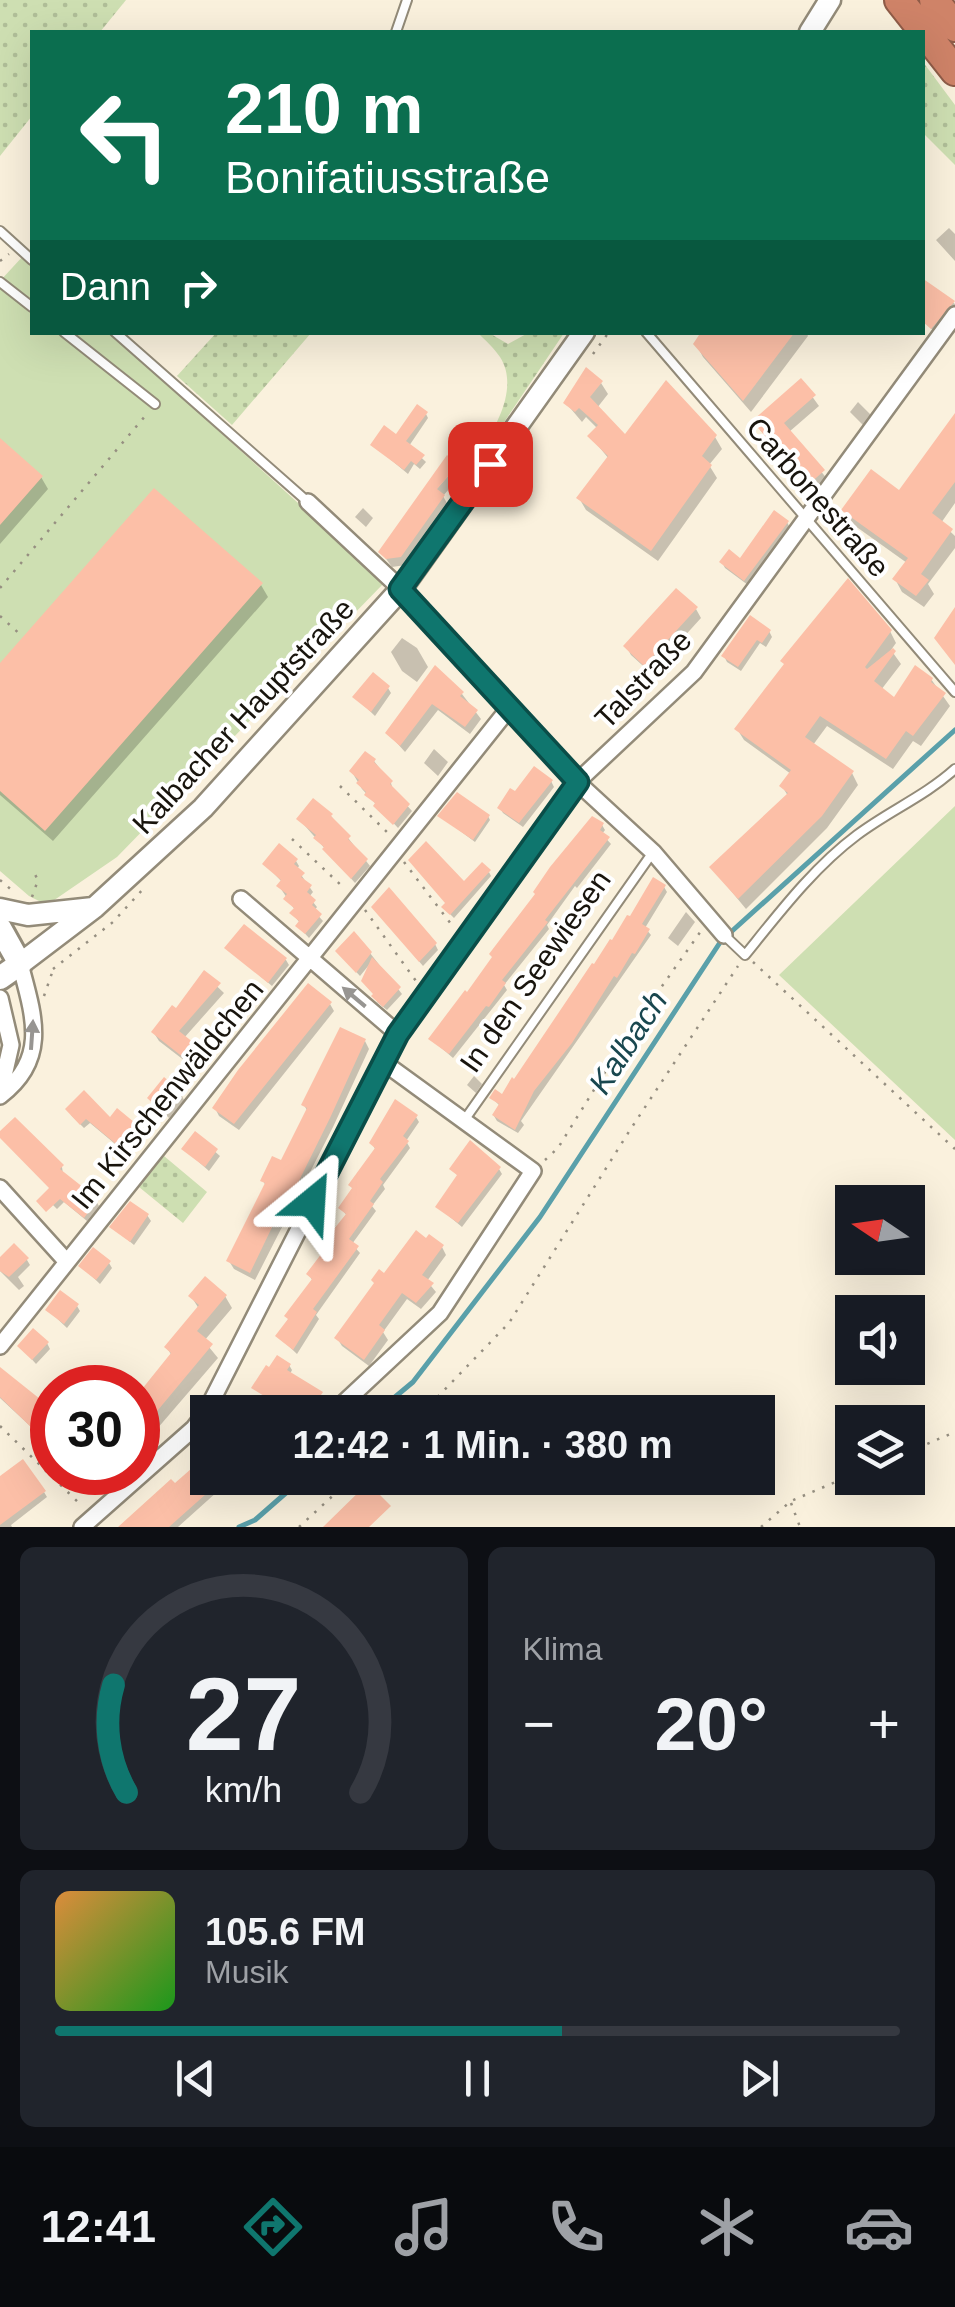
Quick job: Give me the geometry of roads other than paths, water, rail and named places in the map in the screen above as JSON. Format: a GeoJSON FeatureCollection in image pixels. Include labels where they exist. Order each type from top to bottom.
{"type":"FeatureCollection","features":[{"type":"Feature","properties":{"kind":"highway"},"geometry":{"type":"LineString","coordinates":[[899,0],[923,30]]}},
{"type":"Feature","properties":{"kind":"highway"},"geometry":{"type":"LineString","coordinates":[[934,0],[955,27]]}},
{"type":"Feature","properties":{"kind":"highway"},"geometry":{"type":"LineString","coordinates":[[925,33],[955,71]]}},
{"type":"Feature","properties":{"kind":"main road"},"geometry":{"type":"LineString","coordinates":[[0,928],[10,971]]}},
{"type":"Feature","properties":{"kind":"street"},"geometry":{"type":"LineString","coordinates":[[811,30],[830,0]]}},
{"type":"Feature","properties":{"kind":"street","name":"Talstraße"},"geometry":{"type":"LineString","coordinates":[[216,1395],[398,1034],[578,782],[694,672],[955,315]]}},
{"type":"Feature","properties":{"kind":"street","name":"Kalbacher Hauptstraße"},"geometry":{"type":"LineString","coordinates":[[10,971],[95,908],[203,808],[400,589],[582,335]]}},
{"type":"Feature","properties":{"kind":"street"},"geometry":{"type":"LineString","coordinates":[[308,502],[400,589],[578,782],[653,852],[724,934]]}},
{"type":"Feature","properties":{"kind":"street","name":"Im Kirschenwäldchen"},"geometry":{"type":"LineString","coordinates":[[0,1346],[510,707]]}},
{"type":"Feature","properties":{"kind":"street"},"geometry":{"type":"LineString","coordinates":[[240,899],[398,1034]]}},
{"type":"Feature","properties":{"kind":"street"},"geometry":{"type":"LineString","coordinates":[[0,909],[28,914],[95,908]]}},
{"type":"Feature","properties":{"kind":"street"},"geometry":{"type":"LineString","coordinates":[[0,1095],[28,1069],[35,1035],[33,1012],[10,971]]}},
{"type":"Feature","properties":{"kind":"street"},"geometry":{"type":"LineString","coordinates":[[0,998],[11,1045],[0,1095]]}},
{"type":"Feature","properties":{"kind":"street","name":"In den Seewiesen"},"geometry":{"type":"LineString","coordinates":[[352,1395],[440,1312],[533,1171],[383,1062]]}},
{"type":"Feature","properties":{"kind":"street","name":"Im Kirschenwäldchen"},"geometry":{"type":"LineString","coordinates":[[0,1188],[67,1262]]}},
{"type":"Feature","properties":{"kind":"street","name":"Talstraße"},"geometry":{"type":"LineString","coordinates":[[89,1523],[190,1432]]}},
{"type":"Feature","properties":{"kind":"lane"},"geometry":{"type":"LineString","coordinates":[[397,30],[407,0]]}},
{"type":"Feature","properties":{"kind":"lane"},"geometry":{"type":"LineString","coordinates":[[0,231],[30,258]]}},
{"type":"Feature","properties":{"kind":"lane"},"geometry":{"type":"LineString","coordinates":[[0,282],[30,306]]}},
{"type":"Feature","properties":{"kind":"lane"},"geometry":{"type":"LineString","coordinates":[[68,335],[155,404]]}},
{"type":"Feature","properties":{"kind":"lane"},"geometry":{"type":"LineString","coordinates":[[118,335],[308,502]]}},
{"type":"Feature","properties":{"kind":"lane","name":"Carbonestraße"},"geometry":{"type":"LineString","coordinates":[[649,335],[955,692]]}},
{"type":"Feature","properties":{"kind":"lane"},"geometry":{"type":"LineString","coordinates":[[724,934],[746,955],[796,893],[857,835],[934,789],[955,770]]}},
{"type":"Feature","properties":{"kind":"lane","name":"In den Seewiesen"},"geometry":{"type":"LineString","coordinates":[[463,1122],[653,852]]}},
{"type":"Feature","properties":{"kind":"waterway","name":"Kalbach"},"geometry":{"type":"LineString","coordinates":[[397,1395],[413,1382],[540,1217],[721,941],[955,730]]}},
{"type":"Feature","properties":{"kind":"waterway","name":"Kalbach"},"geometry":{"type":"LineString","coordinates":[[239,1527],[255,1520],[284,1495]]}}]}
